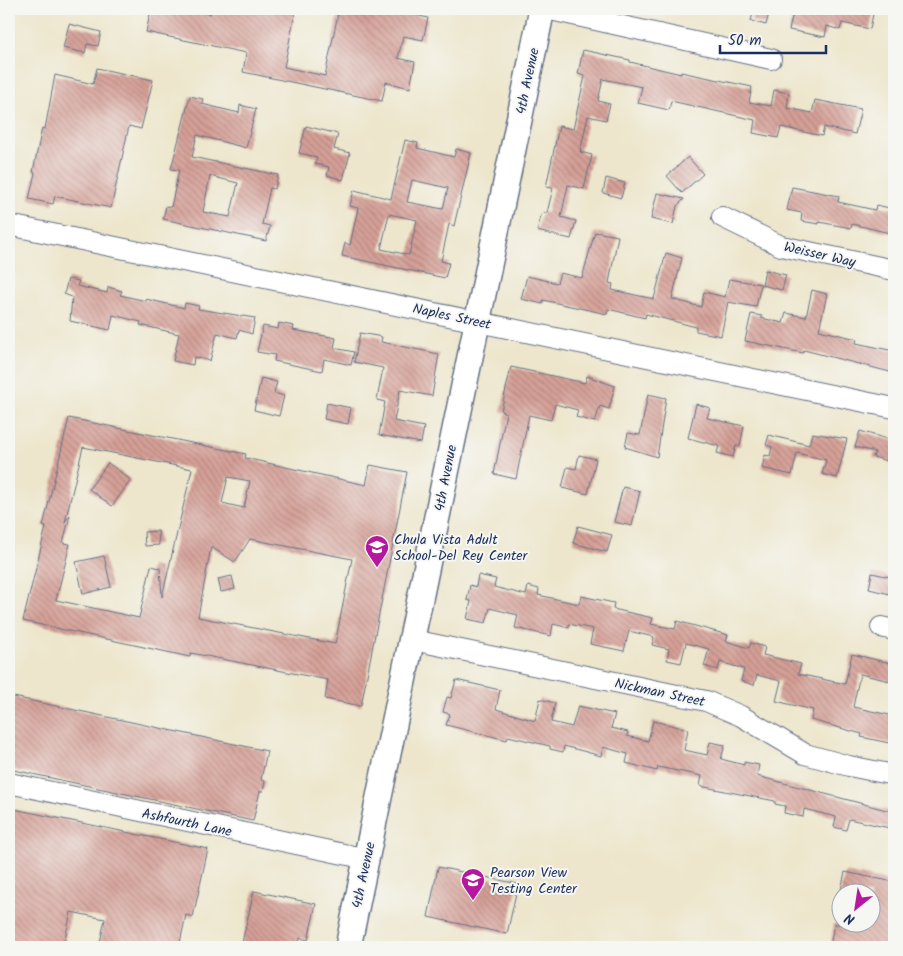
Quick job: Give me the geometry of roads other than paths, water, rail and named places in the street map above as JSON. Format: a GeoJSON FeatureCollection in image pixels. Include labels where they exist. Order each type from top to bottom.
{"type":"FeatureCollection","features":[{"type":"Feature","properties":{"kind":"main road","name":"4th Avenue"},"geometry":{"type":"LineString","coordinates":[[348,947],[542,9]]}},
{"type":"Feature","properties":{"kind":"street"},"geometry":{"type":"LineString","coordinates":[[546,9],[771,59]]}},
{"type":"Feature","properties":{"kind":"street","name":"Weisser Way"},"geometry":{"type":"LineString","coordinates":[[722,217],[781,246],[894,270]]}},
{"type":"Feature","properties":{"kind":"street","name":"Naples Street"},"geometry":{"type":"LineString","coordinates":[[9,225],[894,408]]}},
{"type":"Feature","properties":{"kind":"street","name":"Nickman Street"},"geometry":{"type":"LineString","coordinates":[[413,640],[706,700],[741,716],[805,754],[848,766],[894,775]]}},
{"type":"Feature","properties":{"kind":"street","name":"Ashfourth Lane"},"geometry":{"type":"LineString","coordinates":[[9,783],[367,859]]}},
{"type":"Feature","properties":{"kind":"place","name":"Chula Vista Adult School-Del Rey Center"},"geometry":{"type":"Point","coordinates":[377,568]}},
{"type":"Feature","properties":{"kind":"place","name":"Pearson View Testing Center"},"geometry":{"type":"Point","coordinates":[473,901]}}]}
